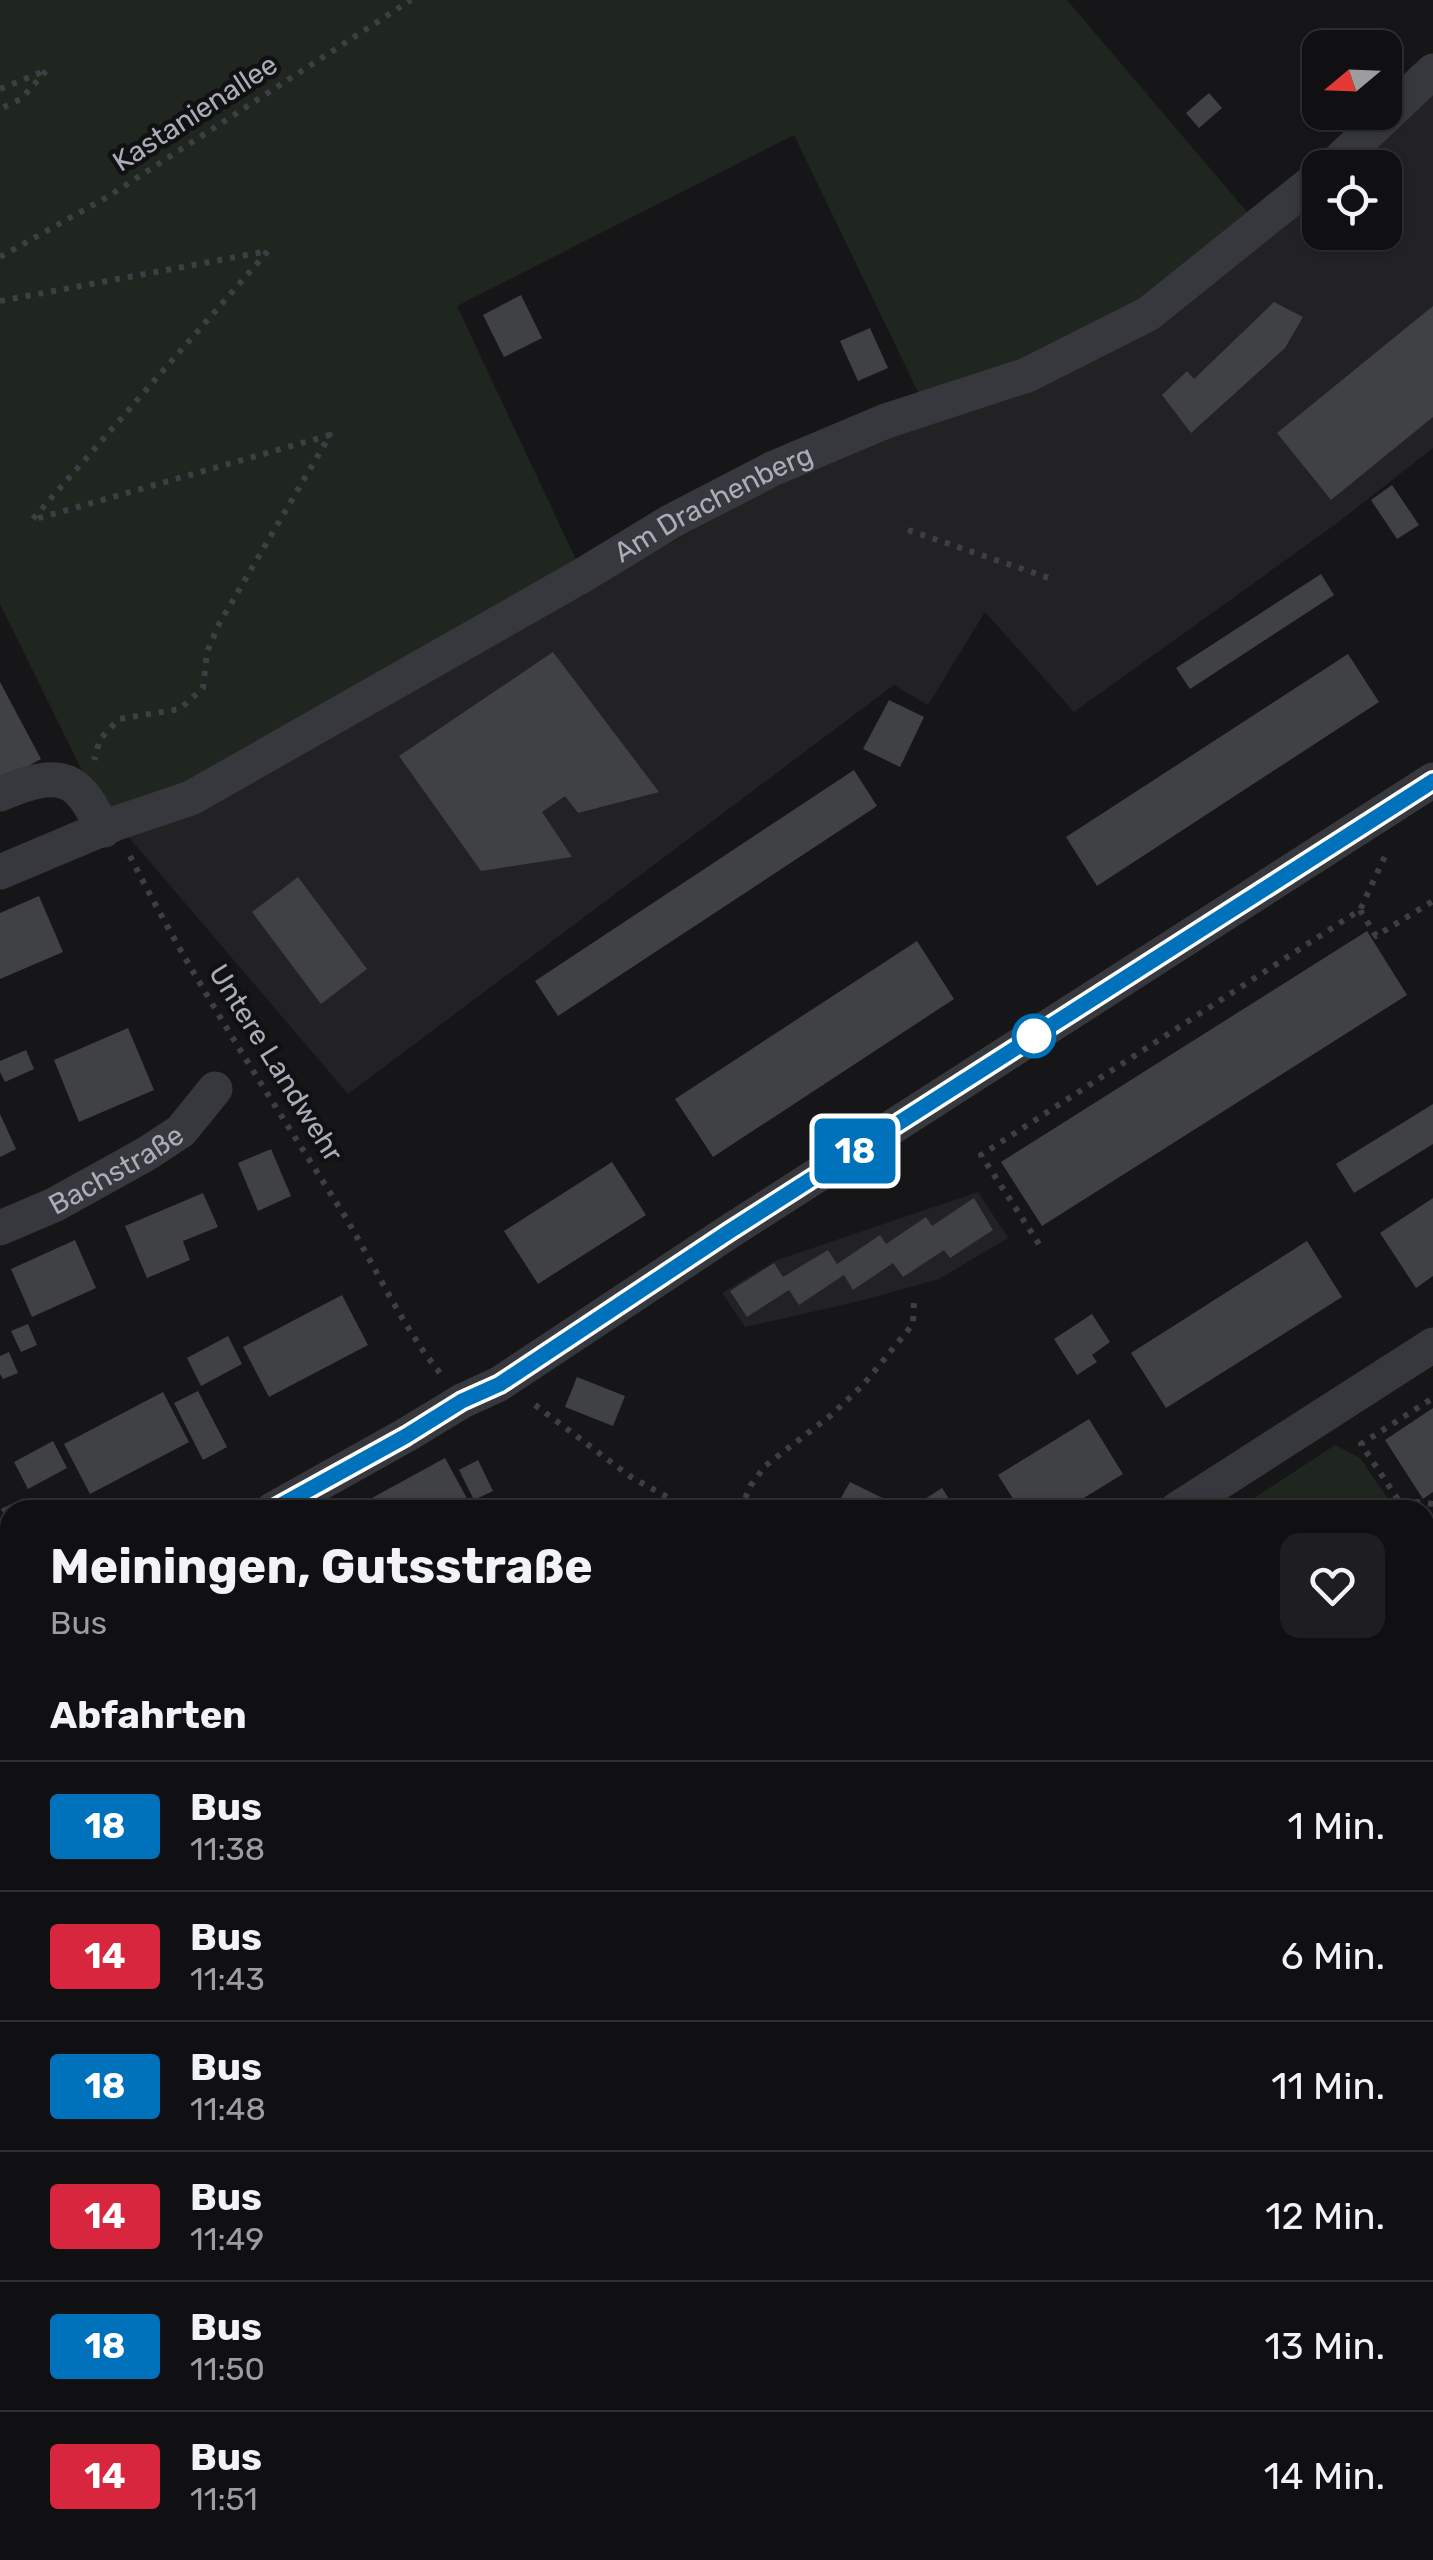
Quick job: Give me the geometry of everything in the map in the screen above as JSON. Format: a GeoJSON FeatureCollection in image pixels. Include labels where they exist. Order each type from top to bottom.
{"type":"FeatureCollection","features":[{"type":"Feature","properties":{"kind":"street"},"geometry":{"type":"LineString","coordinates":[[1350,150],[1433,71]]}},
{"type":"Feature","properties":{"kind":"street","name":"Am Drachenberg"},"geometry":{"type":"LineString","coordinates":[[0,872],[190,798],[670,522],[772,469],[886,421],[1027,375],[1148,314],[1302,190]]}},
{"type":"Feature","properties":{"kind":"street"},"geometry":{"type":"LineString","coordinates":[[290,1500],[462,1401],[500,1384],[730,1231],[1433,780]]}},
{"type":"Feature","properties":{"kind":"street"},"geometry":{"type":"LineString","coordinates":[[0,794],[34,781],[74,785],[109,827]]}},
{"type":"Feature","properties":{"kind":"street","name":"Bachstraße"},"geometry":{"type":"LineString","coordinates":[[0,1228],[54,1204],[146,1154],[181,1131],[215,1089]]}},
{"type":"Feature","properties":{"kind":"street"},"geometry":{"type":"LineString","coordinates":[[1192,1500],[1433,1345]]}},
{"type":"Feature","properties":{"kind":"path","name":"Kastanienallee"},"geometry":{"type":"LineString","coordinates":[[0,258],[108,196],[412,0]]}},
{"type":"Feature","properties":{"kind":"path"},"geometry":{"type":"LineString","coordinates":[[0,89],[47,70],[21,98],[0,108]]}},
{"type":"Feature","properties":{"kind":"path","name":"Untere Landwehr"},"geometry":{"type":"LineString","coordinates":[[0,302],[268,251],[32,520],[330,434],[220,624],[207,652],[203,688],[180,709],[119,719],[100,739],[89,777],[109,827],[166,929],[435,1368]]}},
{"type":"Feature","properties":{"kind":"path"},"geometry":{"type":"LineString","coordinates":[[908,530],[1052,579]]}},
{"type":"Feature","properties":{"kind":"path"},"geometry":{"type":"LineString","coordinates":[[1038,1244],[981,1156],[1360,910],[1388,850],[1394,806]]}},
{"type":"Feature","properties":{"kind":"path"},"geometry":{"type":"LineString","coordinates":[[1360,910],[1376,936],[1433,900]]}},
{"type":"Feature","properties":{"kind":"path"},"geometry":{"type":"LineString","coordinates":[[744,1500],[765,1466],[863,1385],[913,1324],[914,1299]]}},
{"type":"Feature","properties":{"kind":"path"},"geometry":{"type":"LineString","coordinates":[[1397,1500],[1361,1444],[1433,1398]]}},
{"type":"Feature","properties":{"kind":"path"},"geometry":{"type":"LineString","coordinates":[[526,1399],[631,1477],[674,1500]]}},
{"type":"Feature","properties":{"kind":"shaded area"},"geometry":{"type":"Polygon","coordinates":[[[0,0],[1067,0],[1247,212],[1141,301],[1024,363],[919,394],[794,135],[457,306],[579,566],[188,783],[103,813],[0,604],[0,0]]]}},
{"type":"Feature","properties":{"kind":"shaded area"},"geometry":{"type":"Polygon","coordinates":[[[1433,90],[1433,448],[1336,524],[1074,712],[985,612],[928,705],[894,685],[348,1094],[127,835],[1302,203],[1302,250],[1402,250],[1402,150],[1368,150],[1390,130],[1402,130],[1402,119],[1433,90]]]}},
{"type":"Feature","properties":{"kind":"shaded area"},"geometry":{"type":"Polygon","coordinates":[[[978,1192],[1008,1238],[939,1279],[745,1327],[722,1293],[777,1260],[978,1192]]]}},
{"type":"Feature","properties":{"kind":"shaded area"},"geometry":{"type":"Polygon","coordinates":[[[1335,1445],[1360,1458],[1389,1500],[1251,1500],[1335,1445]]]}},
{"type":"Feature","properties":{"kind":"building"},"geometry":{"type":"Polygon","coordinates":[[[1209,93],[1222,108],[1199,128],[1186,113],[1209,93]]]}},
{"type":"Feature","properties":{"kind":"building"},"geometry":{"type":"Polygon","coordinates":[[[521,295],[542,338],[504,357],[483,315],[521,295]]]}},
{"type":"Feature","properties":{"kind":"building"},"geometry":{"type":"Polygon","coordinates":[[[1274,302],[1303,317],[1285,348],[1191,433],[1162,395],[1187,371],[1194,379],[1274,302]]]}},
{"type":"Feature","properties":{"kind":"building"},"geometry":{"type":"Polygon","coordinates":[[[1433,306],[1433,417],[1331,500],[1277,433],[1433,306]]]}},
{"type":"Feature","properties":{"kind":"building"},"geometry":{"type":"Polygon","coordinates":[[[870,328],[888,368],[858,381],[840,341],[870,328]]]}},
{"type":"Feature","properties":{"kind":"building"},"geometry":{"type":"Polygon","coordinates":[[[1392,485],[1419,525],[1397,539],[1371,500],[1392,485]]]}},
{"type":"Feature","properties":{"kind":"building"},"geometry":{"type":"Polygon","coordinates":[[[1321,574],[1334,595],[1190,689],[1176,668],[1321,574]]]}},
{"type":"Feature","properties":{"kind":"building"},"geometry":{"type":"Polygon","coordinates":[[[553,652],[659,792],[578,813],[565,796],[542,812],[572,857],[481,871],[399,756],[553,652]]]}},
{"type":"Feature","properties":{"kind":"building"},"geometry":{"type":"Polygon","coordinates":[[[1348,654],[1379,702],[1097,886],[1066,837],[1348,654]]]}},
{"type":"Feature","properties":{"kind":"building"},"geometry":{"type":"Polygon","coordinates":[[[0,682],[41,759],[0,781],[0,682]]]}},
{"type":"Feature","properties":{"kind":"building"},"geometry":{"type":"Polygon","coordinates":[[[889,700],[924,717],[900,767],[863,749],[889,700]]]}},
{"type":"Feature","properties":{"kind":"building"},"geometry":{"type":"Polygon","coordinates":[[[854,770],[877,806],[558,1016],[535,981],[854,770]]]}},
{"type":"Feature","properties":{"kind":"building"},"geometry":{"type":"Polygon","coordinates":[[[298,877],[367,969],[321,1004],[252,912],[298,877]]]}},
{"type":"Feature","properties":{"kind":"building"},"geometry":{"type":"Polygon","coordinates":[[[39,896],[63,952],[0,979],[0,913],[39,896]]]}},
{"type":"Feature","properties":{"kind":"building"},"geometry":{"type":"Polygon","coordinates":[[[1367,931],[1407,995],[1042,1226],[1001,1162],[1367,931]]]}},
{"type":"Feature","properties":{"kind":"building"},"geometry":{"type":"Polygon","coordinates":[[[917,941],[954,999],[713,1157],[675,1099],[917,941]]]}},
{"type":"Feature","properties":{"kind":"building"},"geometry":{"type":"Polygon","coordinates":[[[128,1028],[154,1090],[79,1122],[54,1060],[128,1028]]]}},
{"type":"Feature","properties":{"kind":"building"},"geometry":{"type":"Polygon","coordinates":[[[26,1050],[34,1069],[5,1082],[0,1061],[26,1050]]]}},
{"type":"Feature","properties":{"kind":"building"},"geometry":{"type":"Polygon","coordinates":[[[1433,1104],[1433,1144],[1354,1193],[1336,1164],[1433,1104]]]}},
{"type":"Feature","properties":{"kind":"building"},"geometry":{"type":"Polygon","coordinates":[[[0,1114],[16,1149],[0,1157],[0,1114]]]}},
{"type":"Feature","properties":{"kind":"building"},"geometry":{"type":"Polygon","coordinates":[[[271,1149],[291,1196],[258,1211],[238,1163],[271,1149]]]}},
{"type":"Feature","properties":{"kind":"building"},"geometry":{"type":"Polygon","coordinates":[[[612,1162],[646,1215],[538,1284],[504,1231],[612,1162]]]}},
{"type":"Feature","properties":{"kind":"building"},"geometry":{"type":"Polygon","coordinates":[[[203,1193],[218,1227],[183,1241],[190,1260],[147,1278],[125,1226],[203,1193]]]}},
{"type":"Feature","properties":{"kind":"building"},"geometry":{"type":"Polygon","coordinates":[[[974,1198],[993,1230],[950,1258],[944,1250],[903,1277],[893,1263],[853,1290],[844,1275],[799,1305],[789,1290],[747,1317],[730,1291],[774,1263],[783,1277],[828,1250],[837,1264],[880,1235],[886,1244],[926,1217],[932,1226],[974,1198]]]}},
{"type":"Feature","properties":{"kind":"building"},"geometry":{"type":"Polygon","coordinates":[[[1433,1198],[1433,1276],[1416,1288],[1380,1233],[1433,1198]]]}},
{"type":"Feature","properties":{"kind":"building"},"geometry":{"type":"Polygon","coordinates":[[[75,1240],[96,1288],[32,1317],[11,1269],[75,1240]]]}},
{"type":"Feature","properties":{"kind":"building"},"geometry":{"type":"Polygon","coordinates":[[[1307,1241],[1342,1297],[1166,1408],[1131,1353],[1307,1241]]]}},
{"type":"Feature","properties":{"kind":"building"},"geometry":{"type":"Polygon","coordinates":[[[342,1295],[368,1345],[269,1397],[243,1347],[342,1295]]]}},
{"type":"Feature","properties":{"kind":"building"},"geometry":{"type":"Polygon","coordinates":[[[1092,1314],[1110,1342],[1092,1355],[1097,1362],[1077,1375],[1054,1339],[1092,1314]]]}},
{"type":"Feature","properties":{"kind":"building"},"geometry":{"type":"Polygon","coordinates":[[[28,1324],[37,1345],[21,1352],[11,1331],[28,1324]]]}},
{"type":"Feature","properties":{"kind":"building"},"geometry":{"type":"Polygon","coordinates":[[[228,1336],[242,1364],[201,1386],[187,1358],[228,1336]]]}},
{"type":"Feature","properties":{"kind":"building"},"geometry":{"type":"Polygon","coordinates":[[[9,1352],[18,1373],[3,1379],[0,1356],[9,1352]]]}},
{"type":"Feature","properties":{"kind":"building"},"geometry":{"type":"Polygon","coordinates":[[[577,1377],[625,1396],[613,1426],[565,1407],[577,1377]]]}},
{"type":"Feature","properties":{"kind":"building"},"geometry":{"type":"Polygon","coordinates":[[[198,1391],[227,1447],[203,1460],[174,1403],[198,1391]]]}},
{"type":"Feature","properties":{"kind":"building"},"geometry":{"type":"Polygon","coordinates":[[[163,1392],[189,1442],[90,1494],[64,1444],[163,1392]]]}},
{"type":"Feature","properties":{"kind":"building"},"geometry":{"type":"Polygon","coordinates":[[[1433,1408],[1433,1492],[1423,1499],[1385,1440],[1433,1408]]]}},
{"type":"Feature","properties":{"kind":"building"},"geometry":{"type":"Polygon","coordinates":[[[1089,1419],[1123,1474],[1080,1500],[1014,1500],[998,1475],[1089,1419]]]}},
{"type":"Feature","properties":{"kind":"building"},"geometry":{"type":"Polygon","coordinates":[[[53,1441],[67,1468],[28,1489],[14,1462],[53,1441]]]}},
{"type":"Feature","properties":{"kind":"building"},"geometry":{"type":"Polygon","coordinates":[[[445,1458],[468,1500],[368,1500],[445,1458]]]}},
{"type":"Feature","properties":{"kind":"building"},"geometry":{"type":"Polygon","coordinates":[[[478,1460],[493,1491],[474,1500],[459,1470],[478,1460]]]}},
{"type":"Feature","properties":{"kind":"building"},"geometry":{"type":"Polygon","coordinates":[[[850,1482],[887,1500],[840,1500],[850,1482]]]}},
{"type":"Feature","properties":{"kind":"building"},"geometry":{"type":"Polygon","coordinates":[[[942,1488],[950,1500],[923,1500],[942,1488]]]}},
{"type":"Feature","properties":{"kind":"bus line","name":"18"},"geometry":{"type":"LineString","coordinates":[[290,1500],[462,1401],[500,1384],[730,1231],[1433,781]]}}]}
